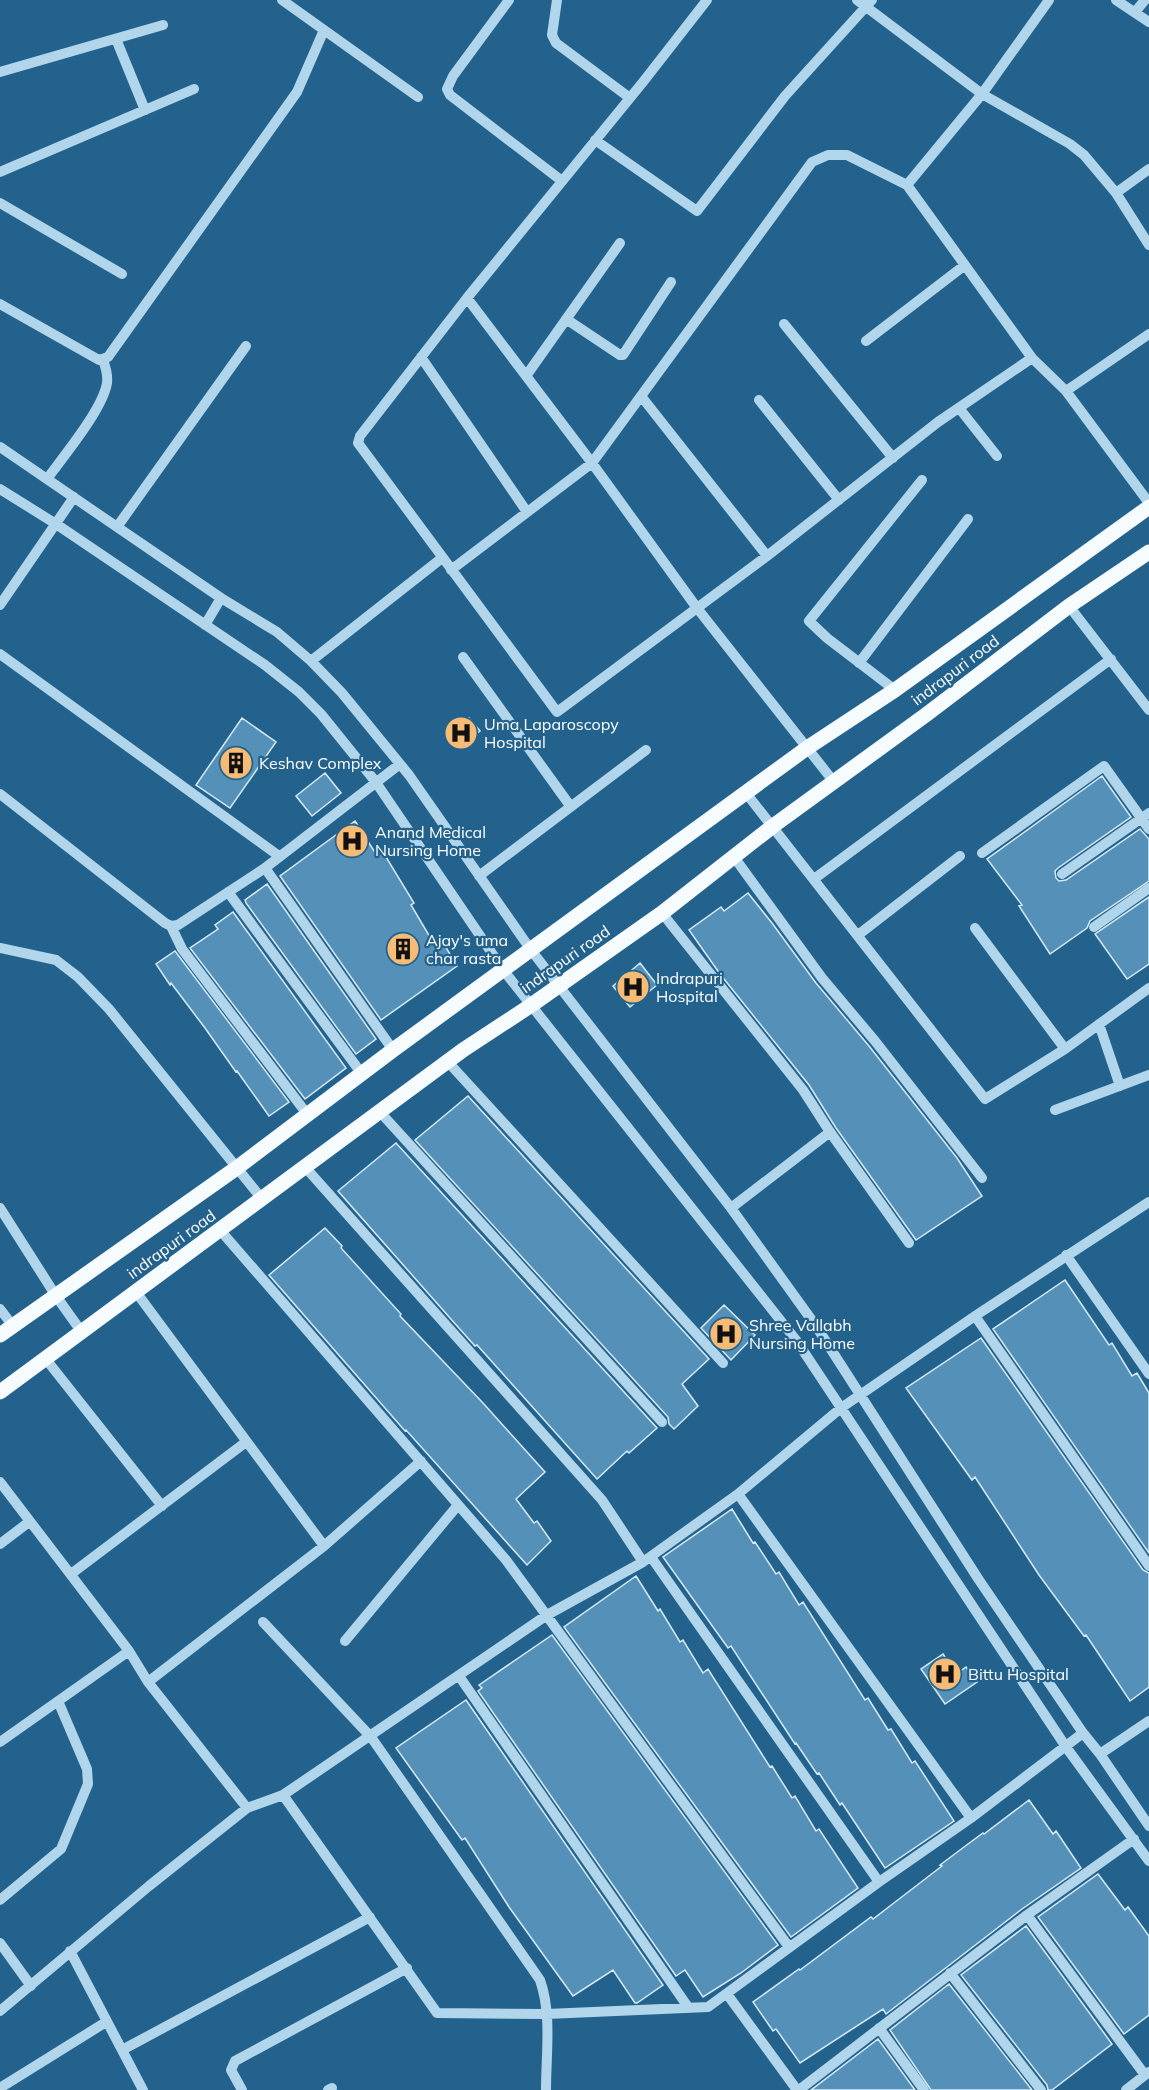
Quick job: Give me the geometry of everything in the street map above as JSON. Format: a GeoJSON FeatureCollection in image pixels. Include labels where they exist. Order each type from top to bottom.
{"type":"FeatureCollection","features":[{"type":"Feature","properties":{"kind":"main road","name":"indrapuri road"},"geometry":{"type":"LineString","coordinates":[[6,1331],[238,1167],[393,1050],[807,748],[895,690],[1149,505]]}},
{"type":"Feature","properties":{"kind":"main road","name":"indrapuri road"},"geometry":{"type":"LineString","coordinates":[[0,1392],[448,1062],[662,913],[773,826],[927,714],[1069,606],[1149,552]]}},
{"type":"Feature","properties":{"kind":"street"},"geometry":{"type":"LineString","coordinates":[[282,0],[418,97]]}},
{"type":"Feature","properties":{"kind":"street"},"geometry":{"type":"LineString","coordinates":[[509,0],[453,76],[447,89],[450,95],[562,181]]}},
{"type":"Feature","properties":{"kind":"street"},"geometry":{"type":"LineString","coordinates":[[557,0],[552,35],[556,43],[630,98]]}},
{"type":"Feature","properties":{"kind":"street"},"geometry":{"type":"LineString","coordinates":[[707,0],[467,298],[360,436],[358,443],[557,712],[767,556],[958,408],[1032,358]]}},
{"type":"Feature","properties":{"kind":"street"},"geometry":{"type":"LineString","coordinates":[[857,0],[869,4],[982,94],[1070,144],[1084,155],[1116,193],[1149,246]]}},
{"type":"Feature","properties":{"kind":"street"},"geometry":{"type":"LineString","coordinates":[[907,185],[982,94],[1049,0]]}},
{"type":"Feature","properties":{"kind":"street"},"geometry":{"type":"LineString","coordinates":[[1116,0],[1149,22]]}},
{"type":"Feature","properties":{"kind":"street"},"geometry":{"type":"LineString","coordinates":[[1135,12],[1144,0]]}},
{"type":"Feature","properties":{"kind":"street"},"geometry":{"type":"LineString","coordinates":[[595,140],[697,211],[785,96],[869,4]]}},
{"type":"Feature","properties":{"kind":"street"},"geometry":{"type":"LineString","coordinates":[[0,72],[163,25]]}},
{"type":"Feature","properties":{"kind":"street"},"geometry":{"type":"LineString","coordinates":[[0,304],[99,360],[108,357],[297,92],[324,30]]}},
{"type":"Feature","properties":{"kind":"street"},"geometry":{"type":"LineString","coordinates":[[116,39],[145,110]]}},
{"type":"Feature","properties":{"kind":"street"},"geometry":{"type":"LineString","coordinates":[[0,172],[194,89]]}},
{"type":"Feature","properties":{"kind":"street"},"geometry":{"type":"LineString","coordinates":[[451,570],[592,463],[812,162],[828,155],[847,155],[907,185],[1032,358],[1066,392],[1149,505]]}},
{"type":"Feature","properties":{"kind":"street"},"geometry":{"type":"LineString","coordinates":[[1116,193],[1149,169]]}},
{"type":"Feature","properties":{"kind":"street"},"geometry":{"type":"LineString","coordinates":[[0,203],[122,274]]}},
{"type":"Feature","properties":{"kind":"street"},"geometry":{"type":"LineString","coordinates":[[526,376],[620,243]]}},
{"type":"Feature","properties":{"kind":"street"},"geometry":{"type":"LineString","coordinates":[[866,341],[965,265]]}},
{"type":"Feature","properties":{"kind":"street"},"geometry":{"type":"LineString","coordinates":[[566,319],[623,355],[671,282]]}},
{"type":"Feature","properties":{"kind":"street"},"geometry":{"type":"LineString","coordinates":[[467,298],[592,463],[697,608],[834,782]]}},
{"type":"Feature","properties":{"kind":"street"},"geometry":{"type":"LineString","coordinates":[[783,324],[893,458]]}},
{"type":"Feature","properties":{"kind":"street"},"geometry":{"type":"LineString","coordinates":[[1066,392],[1149,334]]}},
{"type":"Feature","properties":{"kind":"street"},"geometry":{"type":"LineString","coordinates":[[117,527],[246,346]]}},
{"type":"Feature","properties":{"kind":"street"},"geometry":{"type":"LineString","coordinates":[[421,357],[527,512]]}},
{"type":"Feature","properties":{"kind":"street"},"geometry":{"type":"LineString","coordinates":[[47,479],[79,435],[106,386],[107,373],[104,360]]}},
{"type":"Feature","properties":{"kind":"street"},"geometry":{"type":"LineString","coordinates":[[641,396],[767,556]]}},
{"type":"Feature","properties":{"kind":"street"},"geometry":{"type":"LineString","coordinates":[[759,400],[839,500]]}},
{"type":"Feature","properties":{"kind":"street"},"geometry":{"type":"LineString","coordinates":[[958,408],[997,456]]}},
{"type":"Feature","properties":{"kind":"street"},"geometry":{"type":"LineString","coordinates":[[0,447],[221,598],[277,632],[311,661],[342,693],[400,764],[531,950],[731,1209],[816,1326],[979,1580],[1083,1733],[1148,1823]]}},
{"type":"Feature","properties":{"kind":"street"},"geometry":{"type":"LineString","coordinates":[[895,690],[826,638],[809,621],[922,480]]}},
{"type":"Feature","properties":{"kind":"street"},"geometry":{"type":"LineString","coordinates":[[0,489],[56,524],[265,665],[299,692],[321,714],[375,781],[530,1006],[789,1331],[1066,1747],[1149,1861]]}},
{"type":"Feature","properties":{"kind":"street"},"geometry":{"type":"LineString","coordinates":[[0,605],[74,497]]}},
{"type":"Feature","properties":{"kind":"street"},"geometry":{"type":"LineString","coordinates":[[859,663],[968,519]]}},
{"type":"Feature","properties":{"kind":"street"},"geometry":{"type":"LineString","coordinates":[[311,661],[442,558]]}},
{"type":"Feature","properties":{"kind":"street"},"geometry":{"type":"LineString","coordinates":[[205,625],[221,598]]}},
{"type":"Feature","properties":{"kind":"street"},"geometry":{"type":"LineString","coordinates":[[1069,606],[1149,710]]}},
{"type":"Feature","properties":{"kind":"street"},"geometry":{"type":"LineString","coordinates":[[0,654],[279,856]]}},
{"type":"Feature","properties":{"kind":"street"},"geometry":{"type":"LineString","coordinates":[[463,657],[571,807]]}},
{"type":"Feature","properties":{"kind":"street"},"geometry":{"type":"LineString","coordinates":[[814,879],[1111,659]]}},
{"type":"Feature","properties":{"kind":"street"},"geometry":{"type":"LineString","coordinates":[[479,876],[646,750]]}},
{"type":"Feature","properties":{"kind":"street"},"geometry":{"type":"LineString","coordinates":[[171,926],[178,925],[265,868],[400,764]]}},
{"type":"Feature","properties":{"kind":"street"},"geometry":{"type":"LineString","coordinates":[[982,853],[1104,766],[1145,816],[1149,829]]}},
{"type":"Feature","properties":{"kind":"street"},"geometry":{"type":"LineString","coordinates":[[746,793],[985,1100],[1065,1049],[1149,988]]}},
{"type":"Feature","properties":{"kind":"street"},"geometry":{"type":"LineString","coordinates":[[0,794],[171,926],[182,949],[307,1114]]}},
{"type":"Feature","properties":{"kind":"street"},"geometry":{"type":"LineString","coordinates":[[1062,874],[1145,816]]}},
{"type":"Feature","properties":{"kind":"street"},"geometry":{"type":"LineString","coordinates":[[858,935],[960,856]]}},
{"type":"Feature","properties":{"kind":"street"},"geometry":{"type":"LineString","coordinates":[[734,857],[822,978],[875,1041],[982,1178]]}},
{"type":"Feature","properties":{"kind":"street"},"geometry":{"type":"LineString","coordinates":[[265,868],[393,1050]]}},
{"type":"Feature","properties":{"kind":"street"},"geometry":{"type":"LineString","coordinates":[[1094,927],[1149,888]]}},
{"type":"Feature","properties":{"kind":"street"},"geometry":{"type":"LineString","coordinates":[[228,892],[362,1074]]}},
{"type":"Feature","properties":{"kind":"street"},"geometry":{"type":"LineString","coordinates":[[662,913],[803,1090],[830,1132],[909,1242]]}},
{"type":"Feature","properties":{"kind":"street"},"geometry":{"type":"LineString","coordinates":[[975,928],[1065,1049]]}},
{"type":"Feature","properties":{"kind":"street"},"geometry":{"type":"LineString","coordinates":[[0,948],[56,960],[78,978],[109,1009],[262,1199]]}},
{"type":"Feature","properties":{"kind":"street"},"geometry":{"type":"LineString","coordinates":[[1099,1024],[1120,1086]]}},
{"type":"Feature","properties":{"kind":"street"},"geometry":{"type":"LineString","coordinates":[[448,1062],[723,1363]]}},
{"type":"Feature","properties":{"kind":"street"},"geometry":{"type":"LineString","coordinates":[[1055,1110],[1149,1075]]}},
{"type":"Feature","properties":{"kind":"street"},"geometry":{"type":"LineString","coordinates":[[380,1112],[662,1422]]}},
{"type":"Feature","properties":{"kind":"street"},"geometry":{"type":"LineString","coordinates":[[731,1209],[830,1132]]}},
{"type":"Feature","properties":{"kind":"street"},"geometry":{"type":"LineString","coordinates":[[305,1167],[602,1500],[879,1882]]}},
{"type":"Feature","properties":{"kind":"street"},"geometry":{"type":"LineString","coordinates":[[0,2011],[247,1808],[283,1795],[547,1615],[647,1559],[738,1494],[841,1408],[1066,1255],[1149,1202]]}},
{"type":"Feature","properties":{"kind":"street"},"geometry":{"type":"LineString","coordinates":[[0,1208],[81,1331]]}},
{"type":"Feature","properties":{"kind":"street"},"geometry":{"type":"LineString","coordinates":[[220,1230],[506,1560],[789,1947]]}},
{"type":"Feature","properties":{"kind":"street"},"geometry":{"type":"LineString","coordinates":[[1066,1255],[1149,1374]]}},
{"type":"Feature","properties":{"kind":"street"},"geometry":{"type":"LineString","coordinates":[[136,1292],[324,1546]]}},
{"type":"Feature","properties":{"kind":"street"},"geometry":{"type":"LineString","coordinates":[[0,1309],[6,1331]]}},
{"type":"Feature","properties":{"kind":"street"},"geometry":{"type":"LineString","coordinates":[[975,1316],[1149,1566]]}},
{"type":"Feature","properties":{"kind":"street"},"geometry":{"type":"LineString","coordinates":[[45,1358],[162,1506]]}},
{"type":"Feature","properties":{"kind":"street"},"geometry":{"type":"LineString","coordinates":[[71,1575],[246,1442]]}},
{"type":"Feature","properties":{"kind":"street"},"geometry":{"type":"LineString","coordinates":[[148,1682],[324,1546],[421,1461]]}},
{"type":"Feature","properties":{"kind":"street"},"geometry":{"type":"LineString","coordinates":[[0,1482],[129,1651],[148,1682],[247,1808]]}},
{"type":"Feature","properties":{"kind":"street"},"geometry":{"type":"LineString","coordinates":[[738,1494],[971,1818]]}},
{"type":"Feature","properties":{"kind":"street"},"geometry":{"type":"LineString","coordinates":[[345,1641],[458,1504]]}},
{"type":"Feature","properties":{"kind":"street"},"geometry":{"type":"LineString","coordinates":[[0,1544],[29,1522]]}},
{"type":"Feature","properties":{"kind":"street"},"geometry":{"type":"LineString","coordinates":[[263,1622],[371,1737],[540,1980],[545,1994],[546,2090]]}},
{"type":"Feature","properties":{"kind":"street"},"geometry":{"type":"LineString","coordinates":[[0,1742],[129,1651]]}},
{"type":"Feature","properties":{"kind":"street"},"geometry":{"type":"LineString","coordinates":[[459,1676],[688,2007]]}},
{"type":"Feature","properties":{"kind":"street"},"geometry":{"type":"LineString","coordinates":[[0,1900],[61,1849],[88,1784],[87,1769],[58,1701]]}},
{"type":"Feature","properties":{"kind":"street"},"geometry":{"type":"LineString","coordinates":[[1100,1754],[1149,1721]]}},
{"type":"Feature","properties":{"kind":"street"},"geometry":{"type":"LineString","coordinates":[[283,1795],[437,2013],[546,2014],[708,2007],[971,1818],[1083,1733]]}},
{"type":"Feature","properties":{"kind":"street"},"geometry":{"type":"LineString","coordinates":[[727,1994],[798,2090],[1027,1915],[1134,1839]]}},
{"type":"Feature","properties":{"kind":"street"},"geometry":{"type":"LineString","coordinates":[[1027,1915],[1147,2074],[1126,2090]]}},
{"type":"Feature","properties":{"kind":"street"},"geometry":{"type":"LineString","coordinates":[[122,2050],[370,1917]]}},
{"type":"Feature","properties":{"kind":"street"},"geometry":{"type":"LineString","coordinates":[[0,1942],[31,1986]]}},
{"type":"Feature","properties":{"kind":"street"},"geometry":{"type":"LineString","coordinates":[[70,1952],[143,2090]]}},
{"type":"Feature","properties":{"kind":"street"},"geometry":{"type":"LineString","coordinates":[[242,2090],[231,2070],[235,2061],[407,1968]]}},
{"type":"Feature","properties":{"kind":"street"},"geometry":{"type":"LineString","coordinates":[[950,1974],[1041,2090]]}},
{"type":"Feature","properties":{"kind":"street"},"geometry":{"type":"LineString","coordinates":[[0,2088],[106,2022]]}},
{"type":"Feature","properties":{"kind":"street"},"geometry":{"type":"LineString","coordinates":[[879,2028],[924,2090]]}},
{"type":"Feature","properties":{"kind":"building","name":"Keshav Complex"},"geometry":{"type":"Polygon","coordinates":[[[242,718],[276,742],[230,808],[196,785],[242,718]]]}},
{"type":"Feature","properties":{"kind":"building"},"geometry":{"type":"Polygon","coordinates":[[[469,718],[480,731],[459,748],[448,734],[469,718]]]}},
{"type":"Feature","properties":{"kind":"building"},"geometry":{"type":"Polygon","coordinates":[[[325,773],[341,793],[312,816],[296,796],[325,773]]]}},
{"type":"Feature","properties":{"kind":"building"},"geometry":{"type":"Polygon","coordinates":[[[1102,776],[1131,817],[1058,868],[1055,871],[1056,878],[1059,881],[1066,880],[1140,829],[1149,839],[1149,881],[1090,921],[1087,928],[1050,954],[1019,906],[1022,905],[987,859],[1102,776]]]}},
{"type":"Feature","properties":{"kind":"building"},"geometry":{"type":"Polygon","coordinates":[[[355,821],[374,851],[380,847],[414,903],[411,905],[437,949],[444,944],[457,966],[381,1020],[280,876],[355,821]]]}},
{"type":"Feature","properties":{"kind":"building"},"geometry":{"type":"Polygon","coordinates":[[[267,884],[376,1039],[356,1054],[246,903],[245,900],[267,884]]]}},
{"type":"Feature","properties":{"kind":"building"},"geometry":{"type":"Polygon","coordinates":[[[748,893],[816,983],[957,1158],[982,1196],[916,1240],[836,1128],[809,1085],[720,974],[689,930],[721,907],[724,911],[748,893]]]}},
{"type":"Feature","properties":{"kind":"building"},"geometry":{"type":"Polygon","coordinates":[[[1149,897],[1149,964],[1127,979],[1095,934],[1149,897]]]}},
{"type":"Feature","properties":{"kind":"building"},"geometry":{"type":"Polygon","coordinates":[[[233,912],[346,1068],[305,1099],[190,948],[218,929],[215,925],[233,912]]]}},
{"type":"Feature","properties":{"kind":"building"},"geometry":{"type":"Polygon","coordinates":[[[175,951],[289,1102],[269,1116],[156,964],[175,951]]]}},
{"type":"Feature","properties":{"kind":"building"},"geometry":{"type":"Polygon","coordinates":[[[640,963],[657,985],[630,1007],[613,986],[640,963]]]}},
{"type":"Feature","properties":{"kind":"building"},"geometry":{"type":"Polygon","coordinates":[[[468,1096],[709,1359],[682,1384],[698,1406],[674,1429],[669,1424],[668,1417],[415,1140],[468,1096]]]}},
{"type":"Feature","properties":{"kind":"building"},"geometry":{"type":"Polygon","coordinates":[[[396,1143],[657,1428],[629,1453],[627,1451],[597,1479],[338,1191],[396,1143]]]}},
{"type":"Feature","properties":{"kind":"building"},"geometry":{"type":"Polygon","coordinates":[[[325,1228],[401,1314],[400,1316],[545,1472],[516,1499],[534,1523],[537,1521],[551,1541],[527,1565],[405,1431],[269,1275],[325,1228]]]}},
{"type":"Feature","properties":{"kind":"building"},"geometry":{"type":"Polygon","coordinates":[[[1065,1280],[1109,1345],[1112,1343],[1132,1376],[1137,1373],[1149,1393],[1149,1553],[993,1329],[1065,1280]]]}},
{"type":"Feature","properties":{"kind":"building"},"geometry":{"type":"Polygon","coordinates":[[[724,1305],[755,1335],[731,1360],[701,1328],[724,1305]]]}},
{"type":"Feature","properties":{"kind":"building"},"geometry":{"type":"Polygon","coordinates":[[[981,1338],[1143,1570],[1149,1573],[1149,1687],[1130,1701],[1086,1635],[1084,1636],[1039,1575],[975,1477],[972,1480],[906,1388],[981,1338]]]}},
{"type":"Feature","properties":{"kind":"building"},"geometry":{"type":"Polygon","coordinates":[[[732,1509],[776,1574],[779,1572],[799,1605],[803,1602],[865,1700],[868,1698],[912,1763],[915,1761],[954,1821],[885,1868],[842,1803],[840,1805],[819,1773],[817,1774],[795,1744],[731,1646],[728,1648],[663,1557],[732,1509]]]}},
{"type":"Feature","properties":{"kind":"building"},"geometry":{"type":"Polygon","coordinates":[[[636,1576],[680,1642],[683,1640],[703,1673],[708,1669],[770,1767],[772,1766],[792,1798],[795,1796],[816,1831],[819,1829],[858,1888],[791,1937],[564,1627],[636,1576]]]}},
{"type":"Feature","properties":{"kind":"building"},"geometry":{"type":"Polygon","coordinates":[[[552,1635],[778,1945],[741,1973],[703,1997],[685,1970],[676,1976],[478,1691],[482,1688],[479,1685],[552,1635]]]}},
{"type":"Feature","properties":{"kind":"building"},"geometry":{"type":"Polygon","coordinates":[[[943,1654],[956,1674],[966,1667],[977,1682],[945,1704],[921,1669],[943,1654]]]}},
{"type":"Feature","properties":{"kind":"building"},"geometry":{"type":"Polygon","coordinates":[[[466,1700],[663,1985],[637,2003],[613,1970],[573,1996],[509,1907],[465,1838],[462,1840],[396,1748],[466,1700]]]}},
{"type":"Feature","properties":{"kind":"building"},"geometry":{"type":"Polygon","coordinates":[[[1029,1800],[1053,1834],[1056,1831],[1081,1868],[1022,1909],[886,2014],[883,2009],[800,2063],[776,2029],[773,2031],[753,2002],[871,1917],[873,1919],[942,1866],[940,1865],[1029,1800]]]}},
{"type":"Feature","properties":{"kind":"building"},"geometry":{"type":"Polygon","coordinates":[[[1098,1874],[1125,1910],[1128,1907],[1149,1936],[1149,2015],[1124,2034],[1038,1917],[1098,1874]]]}},
{"type":"Feature","properties":{"kind":"building"},"geometry":{"type":"Polygon","coordinates":[[[1026,1926],[1112,2044],[1052,2090],[1048,2090],[1047,2085],[961,1975],[1026,1926]]]}},
{"type":"Feature","properties":{"kind":"building"},"geometry":{"type":"Polygon","coordinates":[[[949,1984],[1032,2090],[931,2090],[890,2030],[949,1984]]]}},
{"type":"Feature","properties":{"kind":"building"},"geometry":{"type":"Polygon","coordinates":[[[878,2039],[915,2090],[811,2090],[878,2039]]]}},
{"type":"Feature","properties":{"kind":"place","name":"Uma Laparoscopy Hospital"},"geometry":{"type":"Point","coordinates":[461,733]}},
{"type":"Feature","properties":{"kind":"place","name":"Keshav Complex"},"geometry":{"type":"Point","coordinates":[236,763]}},
{"type":"Feature","properties":{"kind":"place","name":"Anand Medical Nursing Home"},"geometry":{"type":"Point","coordinates":[352,841]}},
{"type":"Feature","properties":{"kind":"place","name":"Ajay's uma char rasta"},"geometry":{"type":"Point","coordinates":[403,949]}},
{"type":"Feature","properties":{"kind":"place","name":"Indrapuri Hospital"},"geometry":{"type":"Point","coordinates":[633,987]}},
{"type":"Feature","properties":{"kind":"place","name":"Shree Vallabh Nursing Home"},"geometry":{"type":"Point","coordinates":[726,1334]}},
{"type":"Feature","properties":{"kind":"place","name":"Bittu Hospital"},"geometry":{"type":"Point","coordinates":[945,1674]}}]}
